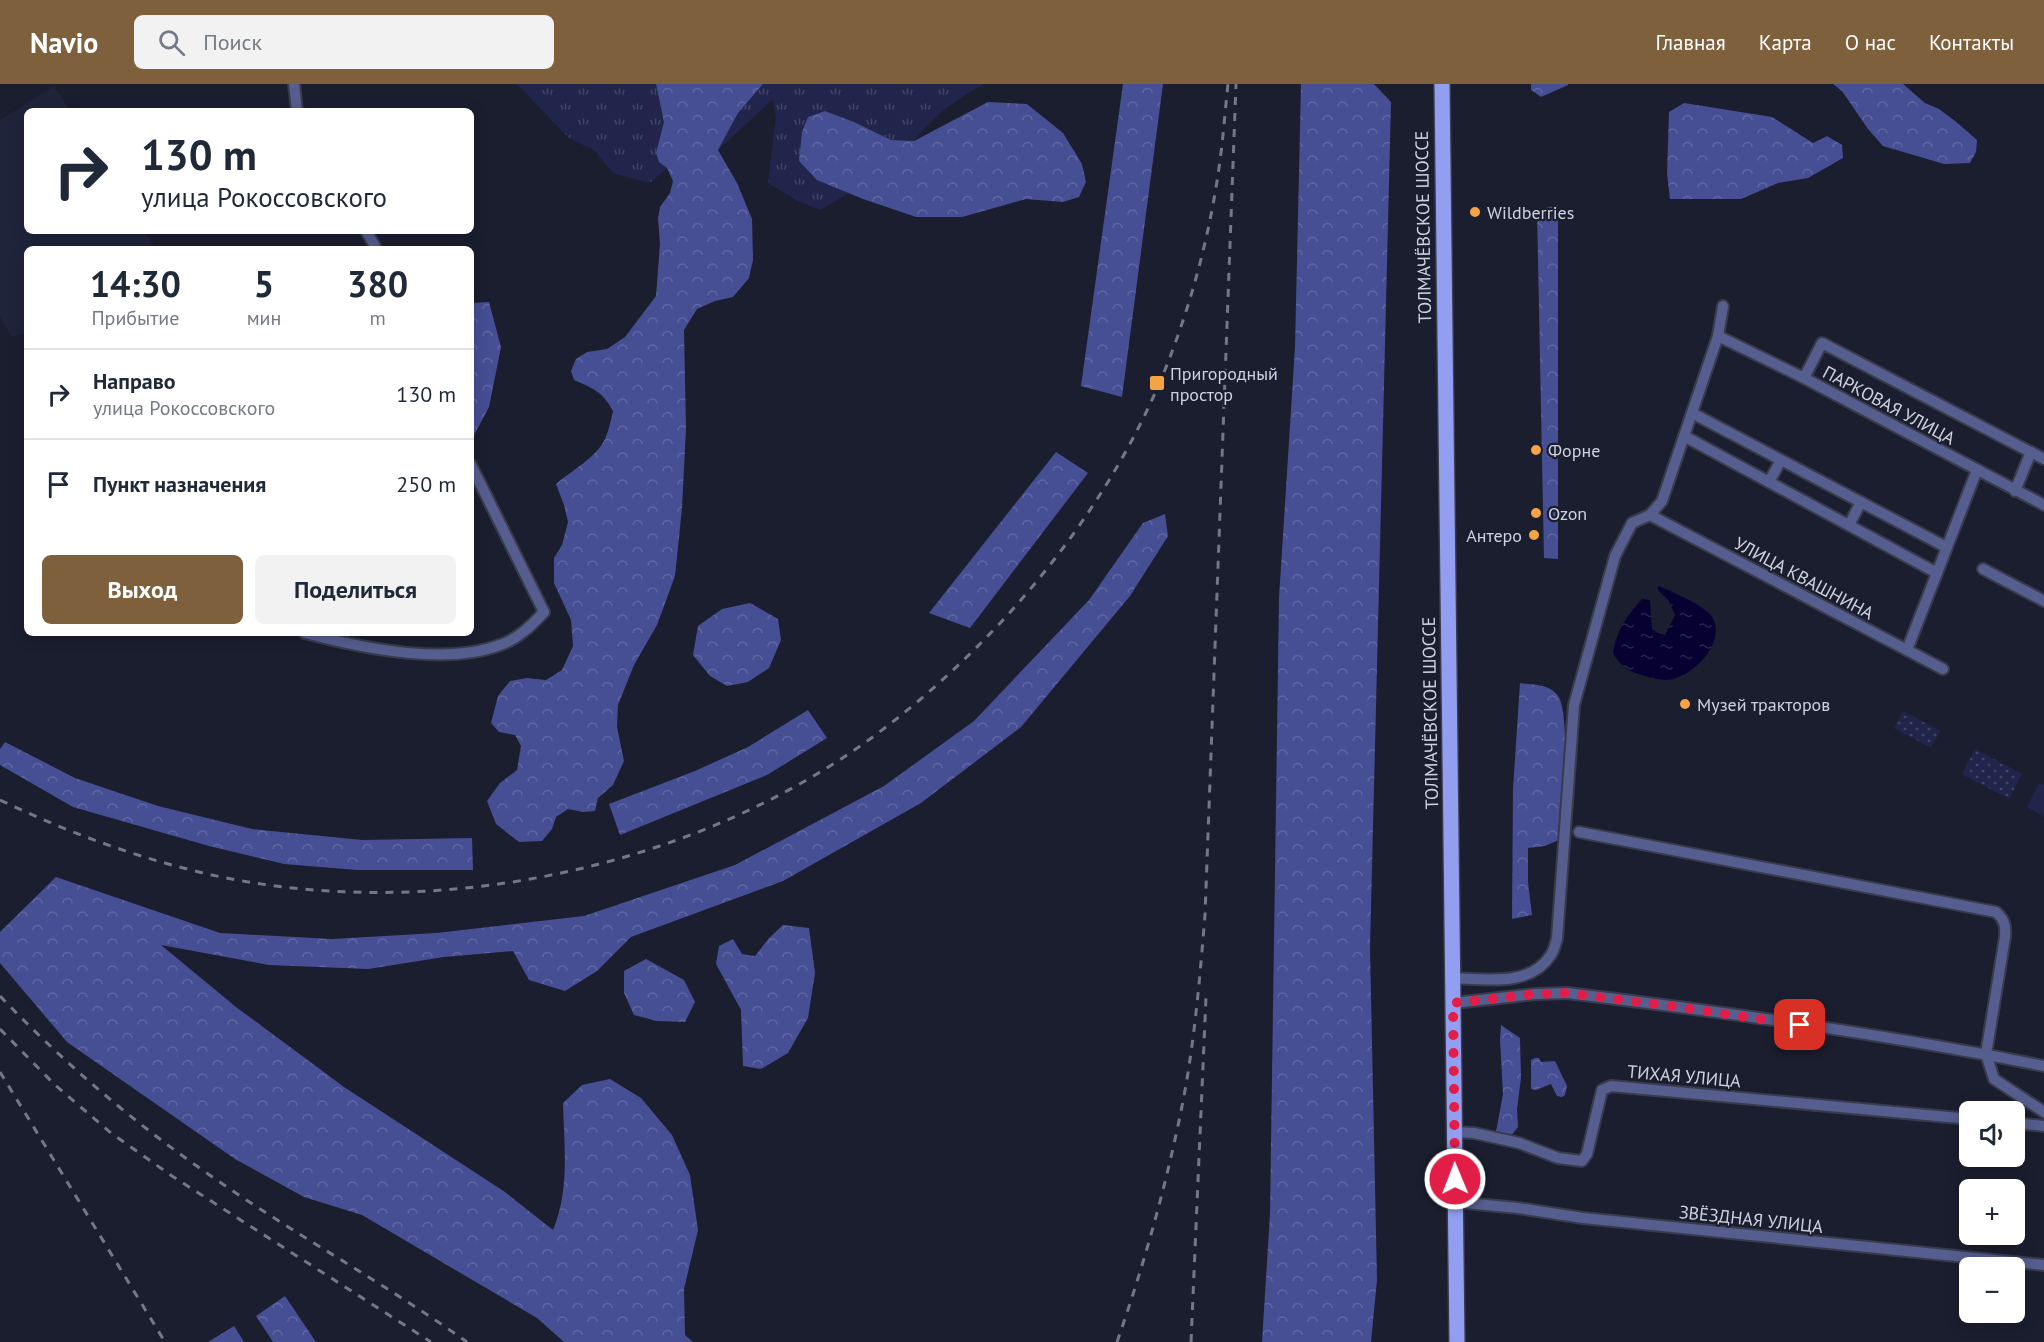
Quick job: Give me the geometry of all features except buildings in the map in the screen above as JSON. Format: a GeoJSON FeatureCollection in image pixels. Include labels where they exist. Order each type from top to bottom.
{"type":"FeatureCollection","features":[{"type":"Feature","properties":{"kind":"main road","name":"ТОЛМАЧЁВСКОЕ ШОССЕ"},"geometry":{"type":"LineString","coordinates":[[1442,84],[1457,1342]]}},
{"type":"Feature","properties":{"kind":"street"},"geometry":{"type":"LineString","coordinates":[[294,84],[297,108]]}},
{"type":"Feature","properties":{"kind":"street"},"geometry":{"type":"LineString","coordinates":[[1453,978],[1512,979],[1533,973],[1550,957],[1557,939],[1575,705],[1615,556],[1632,523],[1650,515],[1662,501],[1718,336],[1723,306]]}},
{"type":"Feature","properties":{"kind":"street","name":"ПАРКОВАЯ УЛИЦА"},"geometry":{"type":"LineString","coordinates":[[1718,336],[1804,378],[2044,505]]}},
{"type":"Feature","properties":{"kind":"street"},"geometry":{"type":"LineString","coordinates":[[1804,378],[1822,344],[2044,459]]}},
{"type":"Feature","properties":{"kind":"street"},"geometry":{"type":"LineString","coordinates":[[1692,413],[1946,548]]}},
{"type":"Feature","properties":{"kind":"street"},"geometry":{"type":"LineString","coordinates":[[1684,436],[1937,573]]}},
{"type":"Feature","properties":{"kind":"street"},"geometry":{"type":"LineString","coordinates":[[2015,491],[2031,452]]}},
{"type":"Feature","properties":{"kind":"street"},"geometry":{"type":"LineString","coordinates":[[1770,482],[1781,460]]}},
{"type":"Feature","properties":{"kind":"street"},"geometry":{"type":"LineString","coordinates":[[1907,650],[1977,470]]}},
{"type":"Feature","properties":{"kind":"street"},"geometry":{"type":"LineString","coordinates":[[316,636],[422,655],[464,653],[501,645],[529,629],[544,612],[474,471]]}},
{"type":"Feature","properties":{"kind":"street"},"geometry":{"type":"LineString","coordinates":[[1849,525],[1861,502]]}},
{"type":"Feature","properties":{"kind":"street","name":"УЛИЦА КВАШНИНА"},"geometry":{"type":"LineString","coordinates":[[1650,515],[1943,669]]}},
{"type":"Feature","properties":{"kind":"street"},"geometry":{"type":"LineString","coordinates":[[1983,569],[2044,601]]}},
{"type":"Feature","properties":{"kind":"street"},"geometry":{"type":"LineString","coordinates":[[1579,832],[1996,912],[2002,917],[2006,926],[1986,1054],[1994,1079],[2044,1112]]}},
{"type":"Feature","properties":{"kind":"street"},"geometry":{"type":"LineString","coordinates":[[1453,1003],[1566,993],[1683,1008],[1986,1054],[2044,1066]]}},
{"type":"Feature","properties":{"kind":"street","name":"ТИХАЯ УЛИЦА"},"geometry":{"type":"LineString","coordinates":[[1454,1132],[1474,1133],[1519,1143],[1558,1158],[1582,1161],[1587,1154],[1602,1090],[1611,1086],[1959,1118]]}},
{"type":"Feature","properties":{"kind":"street"},"geometry":{"type":"LineString","coordinates":[[2025,1125],[2044,1126]]}},
{"type":"Feature","properties":{"kind":"street","name":"ЗВЁЗДНАЯ УЛИЦА"},"geometry":{"type":"LineString","coordinates":[[1455,1202],[1518,1208],[1583,1218],[2044,1264]]}},
{"type":"Feature","properties":{"kind":"shaded area"},"geometry":{"type":"Polygon","coordinates":[[[54,86],[68,108],[24,108],[24,234],[146,234],[154,246],[24,246],[24,333],[12,337],[0,317],[0,120],[54,86]]]}},
{"type":"Feature","properties":{"kind":"green space"},"geometry":{"type":"Polygon","coordinates":[[[517,84],[656,84],[664,122],[659,162],[667,168],[651,182],[613,173],[595,151],[568,137],[517,84]]]}},
{"type":"Feature","properties":{"kind":"green space"},"geometry":{"type":"Polygon","coordinates":[[[656,84],[763,84],[738,113],[718,150],[737,183],[752,219],[753,260],[749,278],[733,297],[715,301],[697,309],[684,330],[686,428],[682,508],[675,576],[657,625],[634,665],[618,705],[617,727],[624,761],[613,785],[598,798],[595,811],[583,812],[568,809],[556,817],[552,829],[542,841],[519,842],[496,824],[487,801],[500,783],[517,770],[521,746],[515,735],[499,732],[491,723],[498,696],[510,681],[527,678],[546,680],[562,670],[573,646],[571,620],[554,583],[554,558],[562,545],[568,522],[556,484],[590,458],[601,446],[608,432],[613,411],[597,391],[574,380],[571,371],[576,359],[587,352],[607,349],[625,337],[656,296],[660,244],[658,218],[660,207],[670,193],[673,181],[667,168],[659,162],[656,153],[664,122],[656,84]]]}},
{"type":"Feature","properties":{"kind":"green space"},"geometry":{"type":"Polygon","coordinates":[[[763,84],[984,84],[946,109],[914,141],[891,140],[825,111],[817,180],[849,193],[820,210],[796,200],[768,183],[776,117],[773,99],[718,150],[738,113],[763,84]]]}},
{"type":"Feature","properties":{"kind":"green space"},"geometry":{"type":"Polygon","coordinates":[[[1123,84],[1163,84],[1122,397],[1081,386],[1123,84]]]}},
{"type":"Feature","properties":{"kind":"green space"},"geometry":{"type":"Polygon","coordinates":[[[1301,84],[1374,84],[1391,102],[1370,948],[1377,1280],[1371,1342],[1262,1342],[1270,1214],[1279,598],[1295,347],[1301,84]]]}},
{"type":"Feature","properties":{"kind":"green space"},"geometry":{"type":"Polygon","coordinates":[[[1531,84],[1568,85],[1541,97],[1531,90],[1531,84]]]}},
{"type":"Feature","properties":{"kind":"green space"},"geometry":{"type":"Polygon","coordinates":[[[1833,84],[1903,84],[1925,103],[1939,109],[1955,121],[1977,140],[1976,152],[1970,163],[1944,164],[1883,146],[1868,129],[1842,91],[1833,84]]]}},
{"type":"Feature","properties":{"kind":"green space"},"geometry":{"type":"Polygon","coordinates":[[[988,102],[1027,104],[1063,133],[1082,164],[1086,182],[1079,197],[1063,202],[1026,199],[962,217],[916,217],[817,180],[799,161],[802,132],[808,117],[825,111],[891,140],[914,141],[988,102]]]}},
{"type":"Feature","properties":{"kind":"green space"},"geometry":{"type":"Polygon","coordinates":[[[1684,103],[1772,117],[1813,143],[1827,136],[1842,145],[1843,158],[1808,178],[1778,183],[1741,199],[1670,199],[1667,174],[1669,112],[1684,103]]]}},
{"type":"Feature","properties":{"kind":"green space"},"geometry":{"type":"Polygon","coordinates":[[[1558,205],[1558,559],[1544,558],[1537,210],[1558,205]]]}},
{"type":"Feature","properties":{"kind":"green space"},"geometry":{"type":"Polygon","coordinates":[[[489,302],[501,347],[489,407],[474,435],[474,303],[489,302]]]}},
{"type":"Feature","properties":{"kind":"green space"},"geometry":{"type":"Polygon","coordinates":[[[1056,452],[1088,473],[970,628],[929,613],[1056,452]]]}},
{"type":"Feature","properties":{"kind":"green space"},"geometry":{"type":"Polygon","coordinates":[[[1165,514],[1168,536],[1130,596],[1021,727],[921,803],[783,881],[631,937],[597,971],[565,991],[529,980],[513,951],[444,957],[368,969],[269,965],[161,945],[236,1007],[344,1087],[505,1192],[553,1230],[564,1183],[563,1103],[582,1085],[610,1079],[641,1098],[672,1135],[690,1175],[698,1230],[684,1289],[685,1335],[693,1342],[564,1342],[537,1318],[362,1215],[304,1197],[235,1159],[67,1042],[0,963],[0,932],[56,877],[220,933],[332,939],[437,933],[584,916],[735,865],[884,786],[974,721],[1089,600],[1143,523],[1165,514]]]}},
{"type":"Feature","properties":{"kind":"green space"},"geometry":{"type":"Polygon","coordinates":[[[750,603],[778,619],[781,640],[769,668],[748,682],[727,686],[710,676],[693,655],[698,626],[722,609],[750,603]]]}},
{"type":"Feature","properties":{"kind":"green space"},"geometry":{"type":"Polygon","coordinates":[[[1520,683],[1546,687],[1558,696],[1564,722],[1565,764],[1561,839],[1545,846],[1528,848],[1528,882],[1532,915],[1512,919],[1513,789],[1520,683]]]}},
{"type":"Feature","properties":{"kind":"green space"},"geometry":{"type":"Polygon","coordinates":[[[808,710],[827,738],[767,775],[620,835],[609,804],[695,771],[748,747],[808,710]]]}},
{"type":"Feature","properties":{"kind":"green space"},"geometry":{"type":"Polygon","coordinates":[[[1903,711],[1940,731],[1931,748],[1894,728],[1903,711]]]}},
{"type":"Feature","properties":{"kind":"green space"},"geometry":{"type":"Polygon","coordinates":[[[5,742],[75,778],[158,806],[252,829],[362,840],[472,838],[473,870],[357,870],[284,864],[209,846],[73,807],[0,765],[0,749],[5,742]]]}},
{"type":"Feature","properties":{"kind":"green space"},"geometry":{"type":"Polygon","coordinates":[[[1975,749],[2022,774],[2009,799],[1962,774],[1975,749]]]}},
{"type":"Feature","properties":{"kind":"green space"},"geometry":{"type":"Polygon","coordinates":[[[2039,783],[2044,785],[2044,817],[2027,807],[2039,783]]]}},
{"type":"Feature","properties":{"kind":"green space"},"geometry":{"type":"Polygon","coordinates":[[[783,925],[809,928],[815,973],[808,1018],[788,1053],[761,1069],[743,1066],[741,1010],[716,964],[719,946],[733,939],[742,954],[755,956],[783,925]]]}},
{"type":"Feature","properties":{"kind":"green space"},"geometry":{"type":"Polygon","coordinates":[[[646,959],[684,980],[695,1002],[685,1022],[657,1021],[634,1015],[624,993],[624,971],[646,959]]]}},
{"type":"Feature","properties":{"kind":"green space"},"geometry":{"type":"Polygon","coordinates":[[[1501,1025],[1520,1038],[1521,1078],[1517,1109],[1518,1127],[1506,1142],[1495,1137],[1503,1094],[1501,1025]]]}},
{"type":"Feature","properties":{"kind":"green space"},"geometry":{"type":"Polygon","coordinates":[[[1539,1058],[1541,1062],[1555,1061],[1567,1086],[1565,1095],[1557,1096],[1551,1084],[1536,1090],[1531,1089],[1531,1060],[1539,1058]]]}},
{"type":"Feature","properties":{"kind":"green space"},"geometry":{"type":"Polygon","coordinates":[[[285,1296],[316,1342],[273,1342],[256,1316],[285,1296]]]}},
{"type":"Feature","properties":{"kind":"green space"},"geometry":{"type":"Polygon","coordinates":[[[234,1326],[244,1342],[208,1342],[234,1326]]]}},
{"type":"Feature","properties":{"kind":"water"},"geometry":{"type":"Polygon","coordinates":[[[1658,586],[1700,606],[1710,614],[1715,623],[1716,633],[1713,643],[1701,661],[1685,674],[1668,680],[1660,680],[1630,670],[1619,662],[1613,653],[1623,624],[1642,599],[1650,600],[1652,629],[1665,635],[1675,615],[1668,600],[1658,590],[1658,586]]]}},
{"type":"Feature","properties":{"kind":"railway"},"geometry":{"type":"LineString","coordinates":[[0,800],[98,841],[199,872],[284,887],[371,892],[460,889],[548,876],[635,854],[718,824],[797,785],[870,739],[956,668],[1029,591],[1077,529],[1099,496],[1119,463],[1155,393],[1186,311],[1206,240],[1215,192],[1228,84]]}},
{"type":"Feature","properties":{"kind":"railway"},"geometry":{"type":"LineString","coordinates":[[1117,1342],[1146,1251],[1171,1158],[1188,1073],[1199,983],[1205,915],[1236,84]]}},
{"type":"Feature","properties":{"kind":"railway"},"geometry":{"type":"LineString","coordinates":[[0,996],[49,1045],[101,1091],[182,1156],[467,1342]]}},
{"type":"Feature","properties":{"kind":"railway"},"geometry":{"type":"LineString","coordinates":[[1191,1342],[1206,997]]}},
{"type":"Feature","properties":{"kind":"railway"},"geometry":{"type":"LineString","coordinates":[[0,1029],[55,1085],[111,1133],[172,1176],[431,1342]]}},
{"type":"Feature","properties":{"kind":"railway"},"geometry":{"type":"LineString","coordinates":[[0,1072],[165,1342]]}},
{"type":"Feature","properties":{"kind":"place","name":"Wildberries"},"geometry":{"type":"Point","coordinates":[1475,212]}},
{"type":"Feature","properties":{"kind":"place","name":"Пригородный простор"},"geometry":{"type":"Point","coordinates":[1157,383]}},
{"type":"Feature","properties":{"kind":"place","name":"Форне"},"geometry":{"type":"Point","coordinates":[1536,450]}},
{"type":"Feature","properties":{"kind":"place","name":"Ozon"},"geometry":{"type":"Point","coordinates":[1536,513]}},
{"type":"Feature","properties":{"kind":"place","name":"Антеро"},"geometry":{"type":"Point","coordinates":[1534,535]}},
{"type":"Feature","properties":{"kind":"place","name":"Музей тракторов"},"geometry":{"type":"Point","coordinates":[1685,704]}},
{"type":"Feature","properties":{"kind":"route"},"geometry":{"type":"LineString","coordinates":[[1455,1179],[1453,1003],[1566,993],[1800,1025]]}}]}
